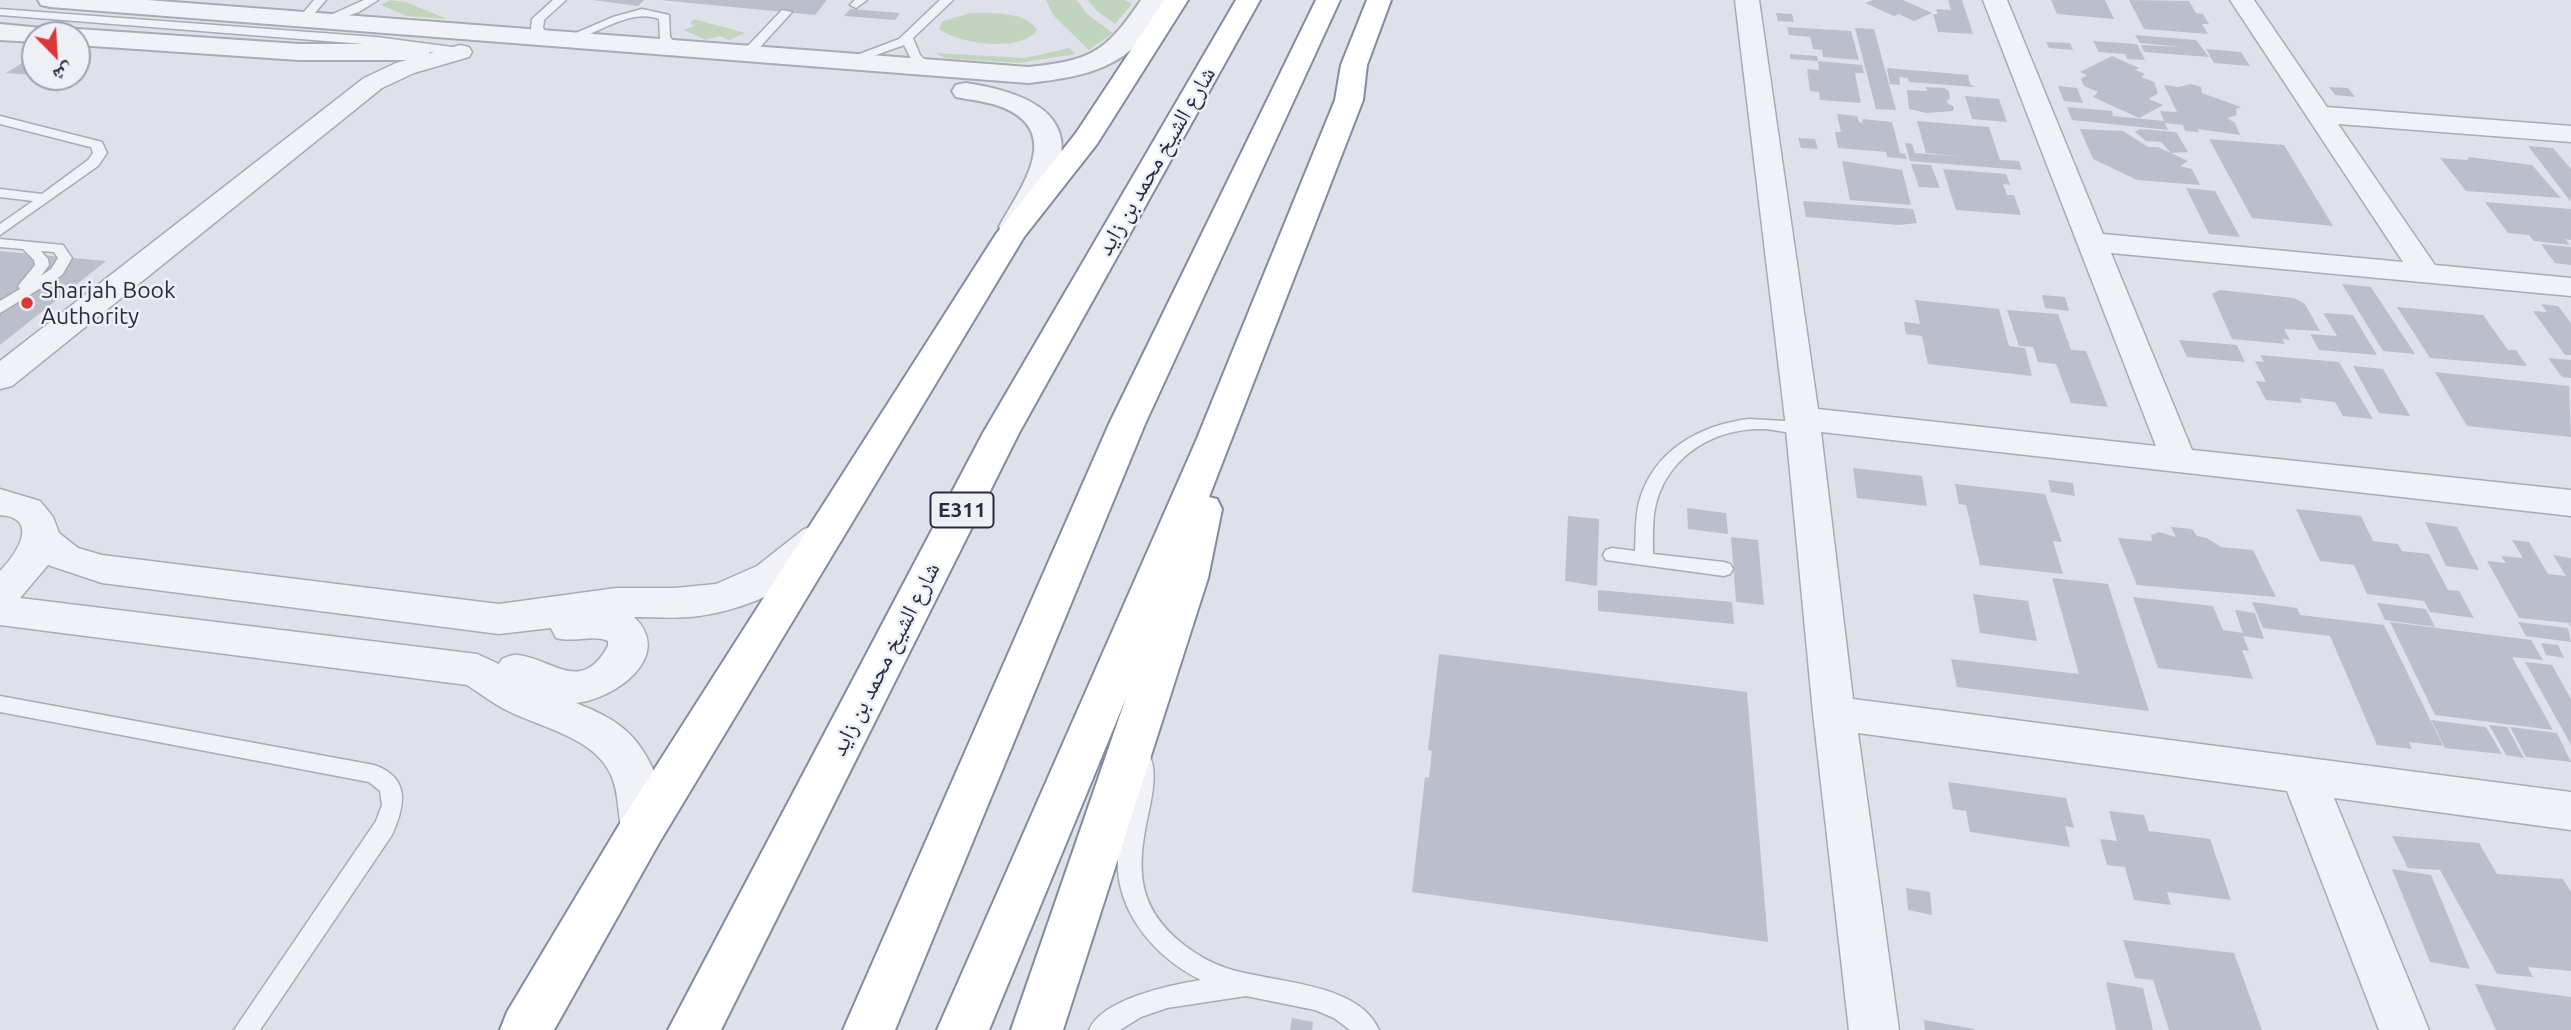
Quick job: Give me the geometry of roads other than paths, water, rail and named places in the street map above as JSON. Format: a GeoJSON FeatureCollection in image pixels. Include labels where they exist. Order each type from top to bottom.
{"type":"FeatureCollection","features":[{"type":"Feature","properties":{"kind":"highway"},"geometry":{"type":"LineString","coordinates":[[526,1030],[642,829],[1011,234],[1087,138],[1176,0]]}},
{"type":"Feature","properties":{"kind":"highway","name":"شارع الشيخ محمد بن زايد"},"geometry":{"type":"LineString","coordinates":[[694,1030],[1001,433],[1248,0]]}},
{"type":"Feature","properties":{"kind":"highway"},"geometry":{"type":"LineString","coordinates":[[869,1030],[1127,424],[1328,0]]}},
{"type":"Feature","properties":{"kind":"highway"},"geometry":{"type":"LineString","coordinates":[[963,1030],[1214,441],[1349,100],[1359,48],[1379,0]]}},
{"type":"Feature","properties":{"kind":"highway"},"geometry":{"type":"LineString","coordinates":[[1349,100],[1375,67],[1405,0]]}},
{"type":"Feature","properties":{"kind":"highway"},"geometry":{"type":"LineString","coordinates":[[1037,1030],[1136,726],[1188,578],[1208,484],[1214,441]]}},
{"type":"Feature","properties":{"kind":"street"},"geometry":{"type":"LineString","coordinates":[[42,7],[316,13],[555,39],[996,74],[1049,73],[1086,64],[1114,50],[1127,39],[1153,0]]}},
{"type":"Feature","properties":{"kind":"street"},"geometry":{"type":"LineString","coordinates":[[1747,0],[1803,423],[1834,713],[1874,1030]]}},
{"type":"Feature","properties":{"kind":"street"},"geometry":{"type":"LineString","coordinates":[[1994,0],[2178,458]]}},
{"type":"Feature","properties":{"kind":"street"},"geometry":{"type":"LineString","coordinates":[[2242,0],[2424,274]]}},
{"type":"Feature","properties":{"kind":"street"},"geometry":{"type":"LineString","coordinates":[[0,32],[21,33]]}},
{"type":"Feature","properties":{"kind":"street"},"geometry":{"type":"LineString","coordinates":[[91,38],[323,52],[460,52],[966,91],[1039,104],[1063,97],[1070,90],[1068,80],[1049,73]]}},
{"type":"Feature","properties":{"kind":"street"},"geometry":{"type":"LineString","coordinates":[[323,52],[349,57],[367,65],[373,73],[373,83]]}},
{"type":"Feature","properties":{"kind":"street"},"geometry":{"type":"LineString","coordinates":[[0,379],[373,83],[414,65],[460,52]]}},
{"type":"Feature","properties":{"kind":"street"},"geometry":{"type":"LineString","coordinates":[[1011,234],[1048,161],[1049,143],[1044,127],[1015,100]]}},
{"type":"Feature","properties":{"kind":"street"},"geometry":{"type":"LineString","coordinates":[[2318,114],[2571,134]]}},
{"type":"Feature","properties":{"kind":"street"},"geometry":{"type":"LineString","coordinates":[[2093,242],[2571,287]]}},
{"type":"Feature","properties":{"kind":"street"},"geometry":{"type":"LineString","coordinates":[[1803,423],[2178,458],[2571,503]]}},
{"type":"Feature","properties":{"kind":"street"},"geometry":{"type":"LineString","coordinates":[[0,593],[22,573],[35,555],[41,539],[39,522],[27,509],[2,500]]}},
{"type":"Feature","properties":{"kind":"street"},"geometry":{"type":"LineString","coordinates":[[499,619],[556,614],[614,603],[644,601],[674,604],[728,595],[779,573],[796,560],[834,519]]}},
{"type":"Feature","properties":{"kind":"street"},"geometry":{"type":"LineString","coordinates":[[0,610],[477,670],[510,669],[556,686],[584,687],[613,673],[623,663],[628,651],[629,641],[624,632],[603,623],[542,629],[499,619],[102,569],[65,558],[41,539]]}},
{"type":"Feature","properties":{"kind":"street"},"geometry":{"type":"LineString","coordinates":[[477,670],[527,701],[589,726],[614,744],[630,767],[639,796],[642,829]]}},
{"type":"Feature","properties":{"kind":"street"},"geometry":{"type":"LineString","coordinates":[[1834,713],[2571,811]]}},
{"type":"Feature","properties":{"kind":"street"},"geometry":{"type":"LineString","coordinates":[[2303,776],[2404,1030]]}},
{"type":"Feature","properties":{"kind":"lane"},"geometry":{"type":"LineString","coordinates":[[316,13],[345,14],[372,0]]}},
{"type":"Feature","properties":{"kind":"lane"},"geometry":{"type":"LineString","coordinates":[[560,0],[538,19],[537,29],[555,39],[590,33],[629,14],[651,12],[665,17],[664,38],[673,48]]}},
{"type":"Feature","properties":{"kind":"lane"},"geometry":{"type":"LineString","coordinates":[[844,61],[883,50],[907,37],[947,0]]}},
{"type":"Feature","properties":{"kind":"lane"},"geometry":{"type":"LineString","coordinates":[[0,12],[42,7],[460,52]]}},
{"type":"Feature","properties":{"kind":"lane"},"geometry":{"type":"LineString","coordinates":[[747,54],[786,12]]}},
{"type":"Feature","properties":{"kind":"lane"},"geometry":{"type":"LineString","coordinates":[[907,37],[915,56],[927,68]]}},
{"type":"Feature","properties":{"kind":"lane"},"geometry":{"type":"LineString","coordinates":[[0,120],[91,143],[100,149],[93,163],[0,232]]}},
{"type":"Feature","properties":{"kind":"lane"},"geometry":{"type":"LineString","coordinates":[[0,193],[46,198]]}},
{"type":"Feature","properties":{"kind":"lane"},"geometry":{"type":"LineString","coordinates":[[0,243],[58,248],[65,258],[57,272],[0,308]]}},
{"type":"Feature","properties":{"kind":"lane"},"geometry":{"type":"LineString","coordinates":[[13,298],[42,265],[41,259],[27,245]]}},
{"type":"Feature","properties":{"kind":"lane"},"geometry":{"type":"LineString","coordinates":[[1644,559],[1647,502],[1655,481],[1685,446],[1703,435],[1725,427],[1803,423]]}},
{"type":"Feature","properties":{"kind":"lane"},"geometry":{"type":"LineString","coordinates":[[1612,555],[1724,569]]}},
{"type":"Feature","properties":{"kind":"lane"},"geometry":{"type":"LineString","coordinates":[[0,704],[374,774],[385,780],[394,801],[384,828],[246,1030]]}},
{"type":"Feature","properties":{"kind":"lane"},"geometry":{"type":"LineString","coordinates":[[1136,726],[1142,757],[1143,790],[1129,866],[1134,894],[1146,920],[1165,945],[1190,964],[1250,986],[1324,1000],[1341,1006],[1367,1030]]}},
{"type":"Feature","properties":{"kind":"lane"},"geometry":{"type":"LineString","coordinates":[[1101,1030],[1140,1005],[1167,995],[1250,986]]}},
{"type":"Feature","properties":{"kind":"place","name":"Sharjah Book Authority"},"geometry":{"type":"Point","coordinates":[27,303]}}]}
